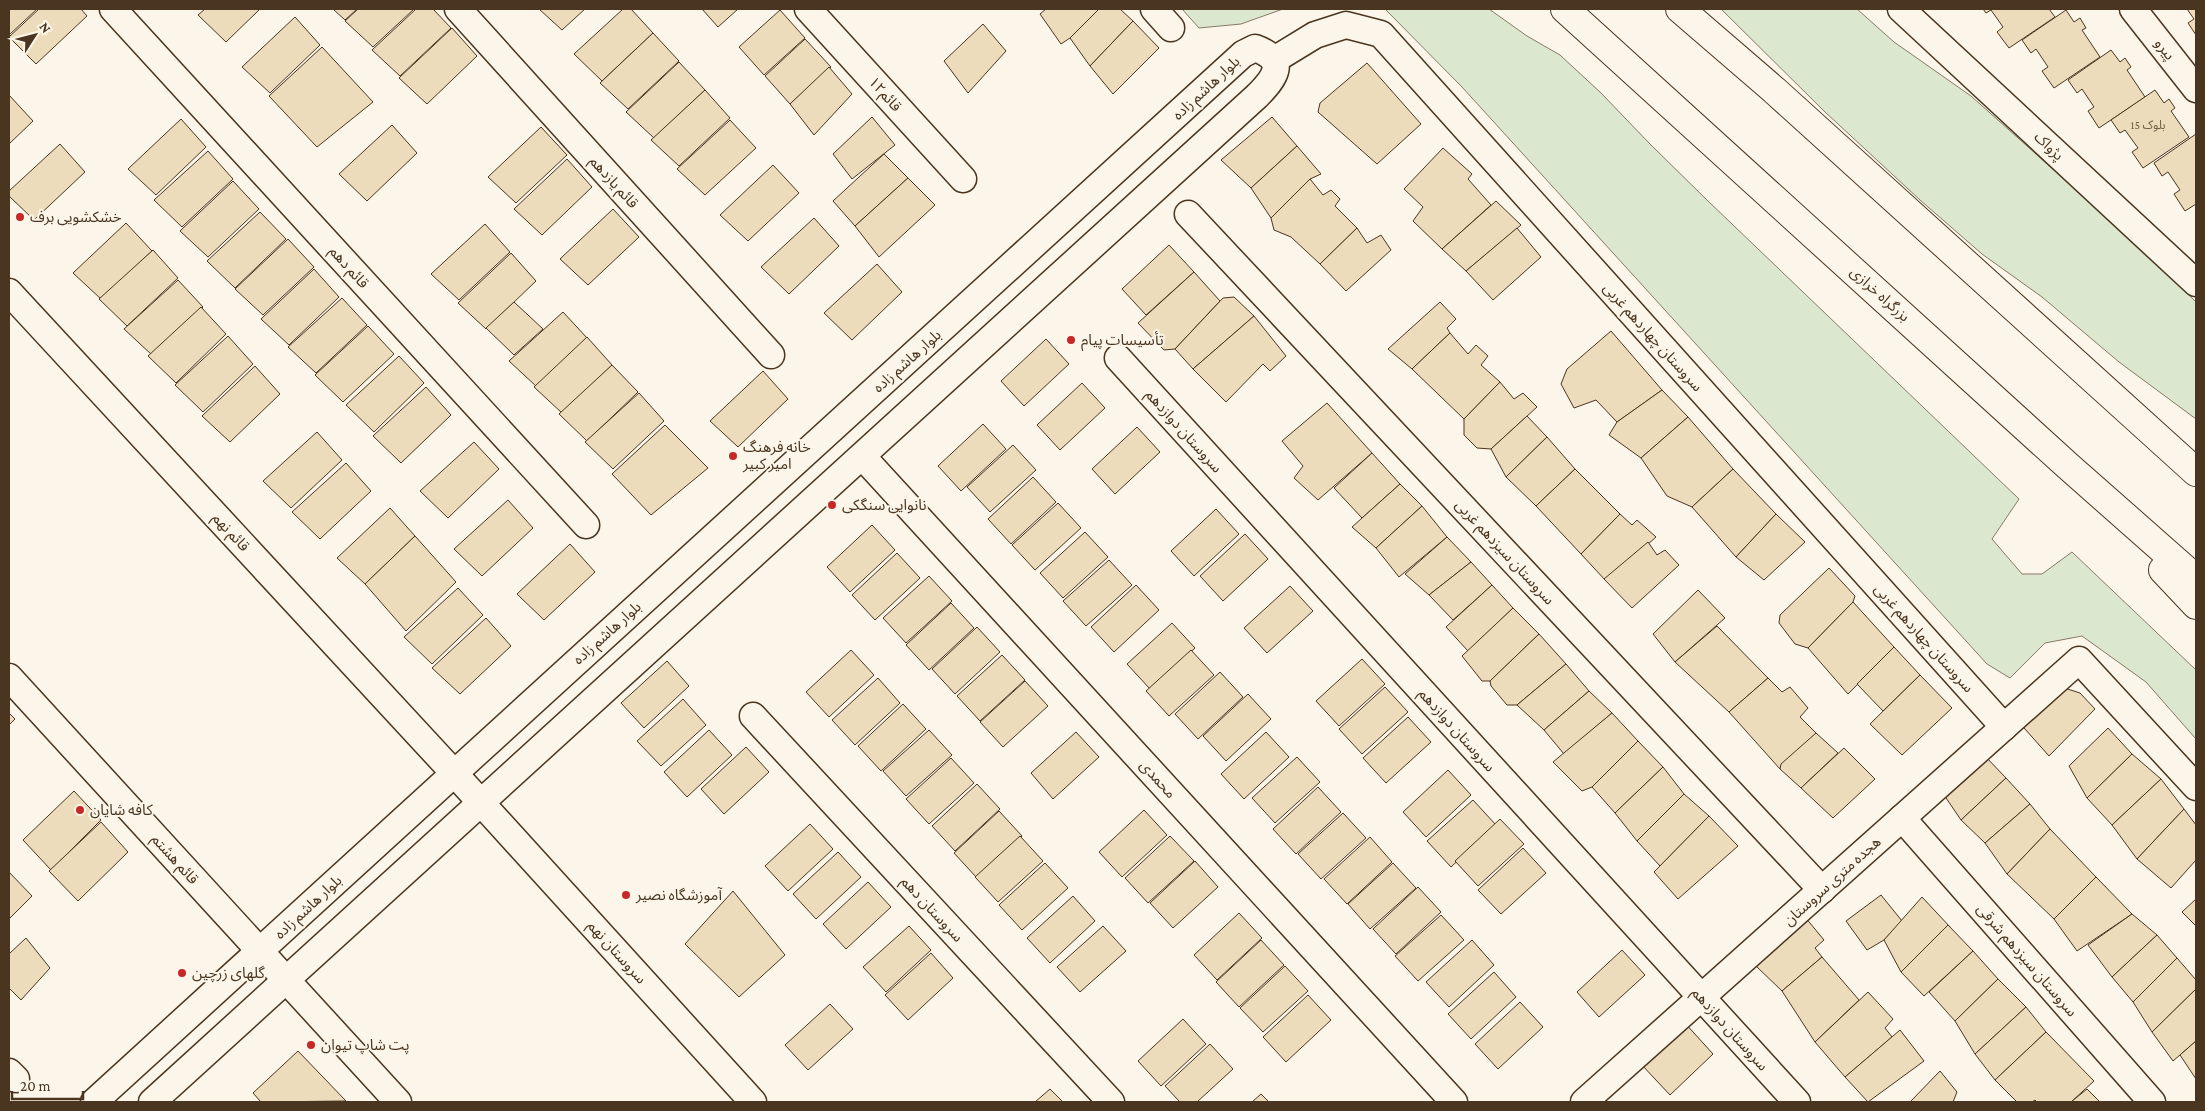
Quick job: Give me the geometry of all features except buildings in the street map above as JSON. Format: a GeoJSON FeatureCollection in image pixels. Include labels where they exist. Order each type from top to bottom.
{"type":"FeatureCollection","features":[{"type":"Feature","properties":{"kind":"highway","name":"بزرگراه خرازی"},"geometry":{"type":"LineString","coordinates":[[1565,9],[2068,466],[2196,579]]}},
{"type":"Feature","properties":{"kind":"highway"},"geometry":{"type":"LineString","coordinates":[[1680,9],[1774,90],[2196,472]]}},
{"type":"Feature","properties":{"kind":"highway"},"geometry":{"type":"LineString","coordinates":[[2112,396],[2196,451]]}},
{"type":"Feature","properties":{"kind":"highway"},"geometry":{"type":"LineString","coordinates":[[2068,466],[2196,605]]}},
{"type":"Feature","properties":{"kind":"street","name":"قائم دهم"},"geometry":{"type":"LineString","coordinates":[[113,9],[586,525]]}},
{"type":"Feature","properties":{"kind":"street","name":"قائم یازدهم"},"geometry":{"type":"LineString","coordinates":[[458,9],[771,355]]}},
{"type":"Feature","properties":{"kind":"street","name":"قائم۱۲"},"geometry":{"type":"LineString","coordinates":[[808,9],[963,179]]}},
{"type":"Feature","properties":{"kind":"street"},"geometry":{"type":"LineString","coordinates":[[1154,9],[1172,28]]}},
{"type":"Feature","properties":{"kind":"street"},"geometry":{"type":"LineString","coordinates":[[1700,9],[1774,90]]}},
{"type":"Feature","properties":{"kind":"street","name":"پژواک"},"geometry":{"type":"LineString","coordinates":[[1901,9],[2196,283]]}},
{"type":"Feature","properties":{"kind":"street","name":"پیرو"},"geometry":{"type":"LineString","coordinates":[[2133,9],[2196,89]]}},
{"type":"Feature","properties":{"kind":"street","name":"سروستان چهاردهم غربی"},"geometry":{"type":"LineString","coordinates":[[1274,60],[1315,35],[1346,25],[1380,34],[2004,727]]}},
{"type":"Feature","properties":{"kind":"street","name":"بلوار هاشم زاده"},"geometry":{"type":"LineString","coordinates":[[94,1102],[1242,54],[1255,48],[1266,52],[1274,60]]}},
{"type":"Feature","properties":{"kind":"street"},"geometry":{"type":"LineString","coordinates":[[152,1102],[1267,86],[1272,81],[1276,70],[1274,60]]}},
{"type":"Feature","properties":{"kind":"street","name":"سروستان سیزدهم غربی"},"geometry":{"type":"LineString","coordinates":[[1188,214],[1822,890]]}},
{"type":"Feature","properties":{"kind":"street"},"geometry":{"type":"LineString","coordinates":[[1032,247],[1060,276]]}},
{"type":"Feature","properties":{"kind":"street","name":"قائم نهم"},"geometry":{"type":"LineString","coordinates":[[9,292],[481,803]]}},
{"type":"Feature","properties":{"kind":"street","name":"سروستان دوازدهم"},"geometry":{"type":"LineString","coordinates":[[1118,358],[1797,1102]]}},
{"type":"Feature","properties":{"kind":"street","name":"محمدی"},"geometry":{"type":"LineString","coordinates":[[862,456],[1454,1102]]}},
{"type":"Feature","properties":{"kind":"street","name":"هجده متری سروستان"},"geometry":{"type":"LineString","coordinates":[[1584,1102],[2079,660],[2196,787]]}},
{"type":"Feature","properties":{"kind":"street","name":"قائم هشتم"},"geometry":{"type":"LineString","coordinates":[[9,677],[398,1102]]}},
{"type":"Feature","properties":{"kind":"street","name":"سروستان دهم"},"geometry":{"type":"LineString","coordinates":[[754,716],[1111,1102]]}},
{"type":"Feature","properties":{"kind":"street","name":"سروستان نهم"},"geometry":{"type":"LineString","coordinates":[[481,803],[753,1102]]}},
{"type":"Feature","properties":{"kind":"street","name":"سروستان سیزدهم شرقی"},"geometry":{"type":"LineString","coordinates":[[1902,818],[2152,1102]]}},
{"type":"Feature","properties":{"kind":"green space"},"geometry":{"type":"Polygon","coordinates":[[[1182,9],[1283,9],[1241,24],[1199,28],[1182,9]]]}},
{"type":"Feature","properties":{"kind":"green space"},"geometry":{"type":"Polygon","coordinates":[[[1385,9],[1489,9],[1527,36],[1560,55],[1601,93],[1708,201],[2019,499],[1992,539],[2022,574],[2042,574],[2072,552],[2196,670],[2196,739],[2146,682],[2082,636],[2045,643],[2010,678],[1987,664],[1462,87],[1385,9]]]}},
{"type":"Feature","properties":{"kind":"green space"},"geometry":{"type":"Polygon","coordinates":[[[1721,9],[1857,9],[1894,42],[1971,96],[2140,247],[2196,302],[2196,419],[2119,362],[2042,297],[1982,254],[1920,200],[1824,111],[1721,9]]]}},
{"type":"Feature","properties":{"kind":"place","name":"خشکشویی برف"},"geometry":{"type":"Point","coordinates":[20,217]}},
{"type":"Feature","properties":{"kind":"place","name":"تأسیسات پیام"},"geometry":{"type":"Point","coordinates":[1071,340]}},
{"type":"Feature","properties":{"kind":"place","name":"خانه فرهنگ امیر کبیر"},"geometry":{"type":"Point","coordinates":[733,456]}},
{"type":"Feature","properties":{"kind":"place","name":"نانوایی سنگکی"},"geometry":{"type":"Point","coordinates":[832,505]}},
{"type":"Feature","properties":{"kind":"place","name":"كافه شايان"},"geometry":{"type":"Point","coordinates":[80,810]}},
{"type":"Feature","properties":{"kind":"place","name":"آموزشگاه نصیر"},"geometry":{"type":"Point","coordinates":[626,895]}},
{"type":"Feature","properties":{"kind":"place","name":"گلهای زرچین"},"geometry":{"type":"Point","coordinates":[182,973]}},
{"type":"Feature","properties":{"kind":"place","name":"پت شاپ تیوان"},"geometry":{"type":"Point","coordinates":[311,1045]}}]}
